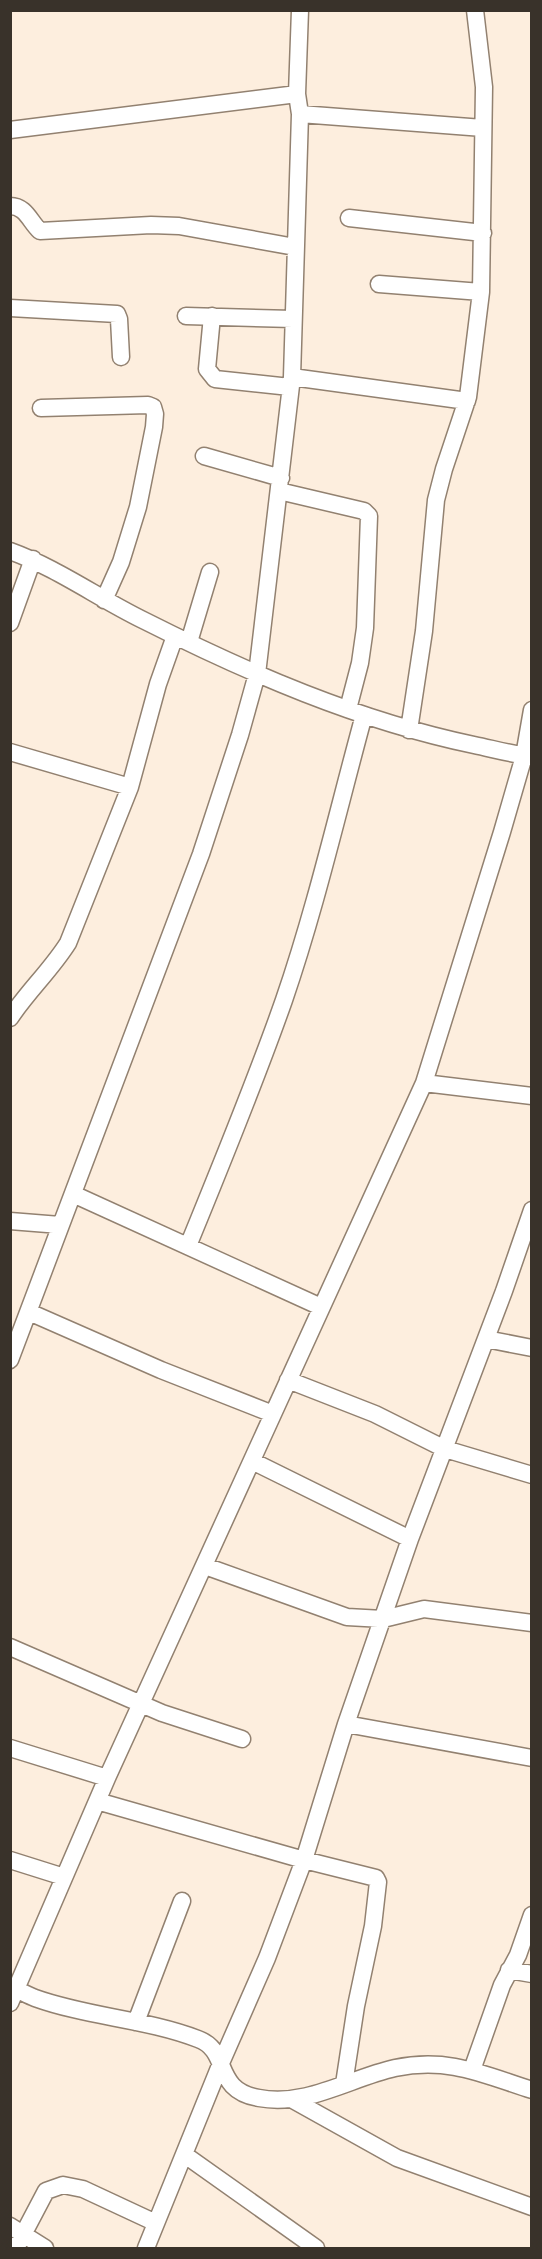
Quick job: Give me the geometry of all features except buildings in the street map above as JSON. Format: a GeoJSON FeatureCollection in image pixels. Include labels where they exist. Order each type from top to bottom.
{"type":"FeatureCollection","features":[{"type":"Feature","properties":{"kind":"street"},"geometry":{"type":"LineString","coordinates":[[10,1360],[201,854],[240,735],[257,674],[291,382],[300,114],[297,94],[300,10]]}},
{"type":"Feature","properties":{"kind":"street"},"geometry":{"type":"LineString","coordinates":[[409,730],[424,631],[436,500],[467,401],[482,292],[484,87],[475,10]]}},
{"type":"Feature","properties":{"kind":"street"},"geometry":{"type":"LineString","coordinates":[[10,130],[297,94]]}},
{"type":"Feature","properties":{"kind":"street"},"geometry":{"type":"LineString","coordinates":[[300,114],[483,129]]}},
{"type":"Feature","properties":{"kind":"street"},"geometry":{"type":"LineString","coordinates":[[10,206],[15,205],[25,211],[40,231],[151,225],[179,226],[295,247]]}},
{"type":"Feature","properties":{"kind":"street"},"geometry":{"type":"LineString","coordinates":[[349,218],[483,233]]}},
{"type":"Feature","properties":{"kind":"street"},"geometry":{"type":"LineString","coordinates":[[379,284],[482,292]]}},
{"type":"Feature","properties":{"kind":"street"},"geometry":{"type":"LineString","coordinates":[[10,308],[117,314],[121,357]]}},
{"type":"Feature","properties":{"kind":"street"},"geometry":{"type":"LineString","coordinates":[[186,315],[293,319]]}},
{"type":"Feature","properties":{"kind":"street"},"geometry":{"type":"LineString","coordinates":[[212,316],[207,369],[215,379],[291,382],[467,401]]}},
{"type":"Feature","properties":{"kind":"street"},"geometry":{"type":"LineString","coordinates":[[41,408],[148,405],[153,407],[154,427],[138,507],[121,562],[104,600]]}},
{"type":"Feature","properties":{"kind":"street"},"geometry":{"type":"LineString","coordinates":[[204,456],[280,485],[364,511],[369,516],[366,628],[348,709]]}},
{"type":"Feature","properties":{"kind":"street"},"geometry":{"type":"LineString","coordinates":[[10,551],[33,559],[104,600],[257,674],[409,730],[528,756]]}},
{"type":"Feature","properties":{"kind":"street"},"geometry":{"type":"LineString","coordinates":[[10,623],[33,559]]}},
{"type":"Feature","properties":{"kind":"street"},"geometry":{"type":"LineString","coordinates":[[10,1017],[23,998],[61,955],[68,943],[130,787],[158,684],[182,639],[210,572]]}},
{"type":"Feature","properties":{"kind":"street"},"geometry":{"type":"LineString","coordinates":[[531,710],[528,756],[424,1083],[141,1702],[13,1993],[199,2039],[212,2048],[229,2083],[242,2094],[259,2098],[293,2100],[396,2068],[429,2064],[447,2064],[472,2070],[531,2090]]}},
{"type":"Feature","properties":{"kind":"street"},"geometry":{"type":"LineString","coordinates":[[188,1246],[285,998],[364,715]]}},
{"type":"Feature","properties":{"kind":"street"},"geometry":{"type":"LineString","coordinates":[[10,752],[130,787]]}},
{"type":"Feature","properties":{"kind":"street"},"geometry":{"type":"LineString","coordinates":[[424,1083],[531,1096]]}},
{"type":"Feature","properties":{"kind":"street"},"geometry":{"type":"LineString","coordinates":[[74,1194],[321,1307]]}},
{"type":"Feature","properties":{"kind":"street"},"geometry":{"type":"LineString","coordinates":[[146,2248],[221,2063],[267,1959],[304,1860],[346,1724],[410,1539],[486,1340],[531,1210]]}},
{"type":"Feature","properties":{"kind":"street"},"geometry":{"type":"LineString","coordinates":[[10,1221],[60,1225]]}},
{"type":"Feature","properties":{"kind":"street"},"geometry":{"type":"LineString","coordinates":[[29,1312],[161,1370],[273,1414]]}},
{"type":"Feature","properties":{"kind":"street"},"geometry":{"type":"LineString","coordinates":[[486,1340],[531,1348]]}},
{"type":"Feature","properties":{"kind":"street"},"geometry":{"type":"LineString","coordinates":[[288,1380],[375,1414],[445,1449],[531,1475]]}},
{"type":"Feature","properties":{"kind":"street"},"geometry":{"type":"LineString","coordinates":[[252,1461],[410,1539]]}},
{"type":"Feature","properties":{"kind":"street"},"geometry":{"type":"LineString","coordinates":[[205,1566],[347,1617],[383,1619],[424,1609],[531,1623]]}},
{"type":"Feature","properties":{"kind":"street"},"geometry":{"type":"LineString","coordinates":[[10,1647],[162,1713],[242,1739]]}},
{"type":"Feature","properties":{"kind":"street"},"geometry":{"type":"LineString","coordinates":[[346,1724],[531,1758]]}},
{"type":"Feature","properties":{"kind":"street"},"geometry":{"type":"LineString","coordinates":[[10,1748],[107,1778]]}},
{"type":"Feature","properties":{"kind":"street"},"geometry":{"type":"LineString","coordinates":[[97,1801],[304,1860],[373,1876],[377,1880],[373,1926],[356,2006],[344,2084]]}},
{"type":"Feature","properties":{"kind":"street"},"geometry":{"type":"LineString","coordinates":[[10,1860],[64,1877]]}},
{"type":"Feature","properties":{"kind":"street"},"geometry":{"type":"LineString","coordinates":[[136,2022],[182,1901]]}},
{"type":"Feature","properties":{"kind":"street"},"geometry":{"type":"LineString","coordinates":[[472,2070],[502,1985],[521,1947],[531,1915]]}},
{"type":"Feature","properties":{"kind":"street"},"geometry":{"type":"LineString","coordinates":[[509,1970],[531,1974]]}},
{"type":"Feature","properties":{"kind":"street"},"geometry":{"type":"LineString","coordinates":[[293,2100],[397,2158],[531,2207]]}},
{"type":"Feature","properties":{"kind":"street"},"geometry":{"type":"LineString","coordinates":[[185,2156],[316,2248]]}},
{"type":"Feature","properties":{"kind":"street"},"geometry":{"type":"LineString","coordinates":[[45,2248],[17,2236],[46,2191],[63,2185],[83,2189],[156,2223]]}}]}
